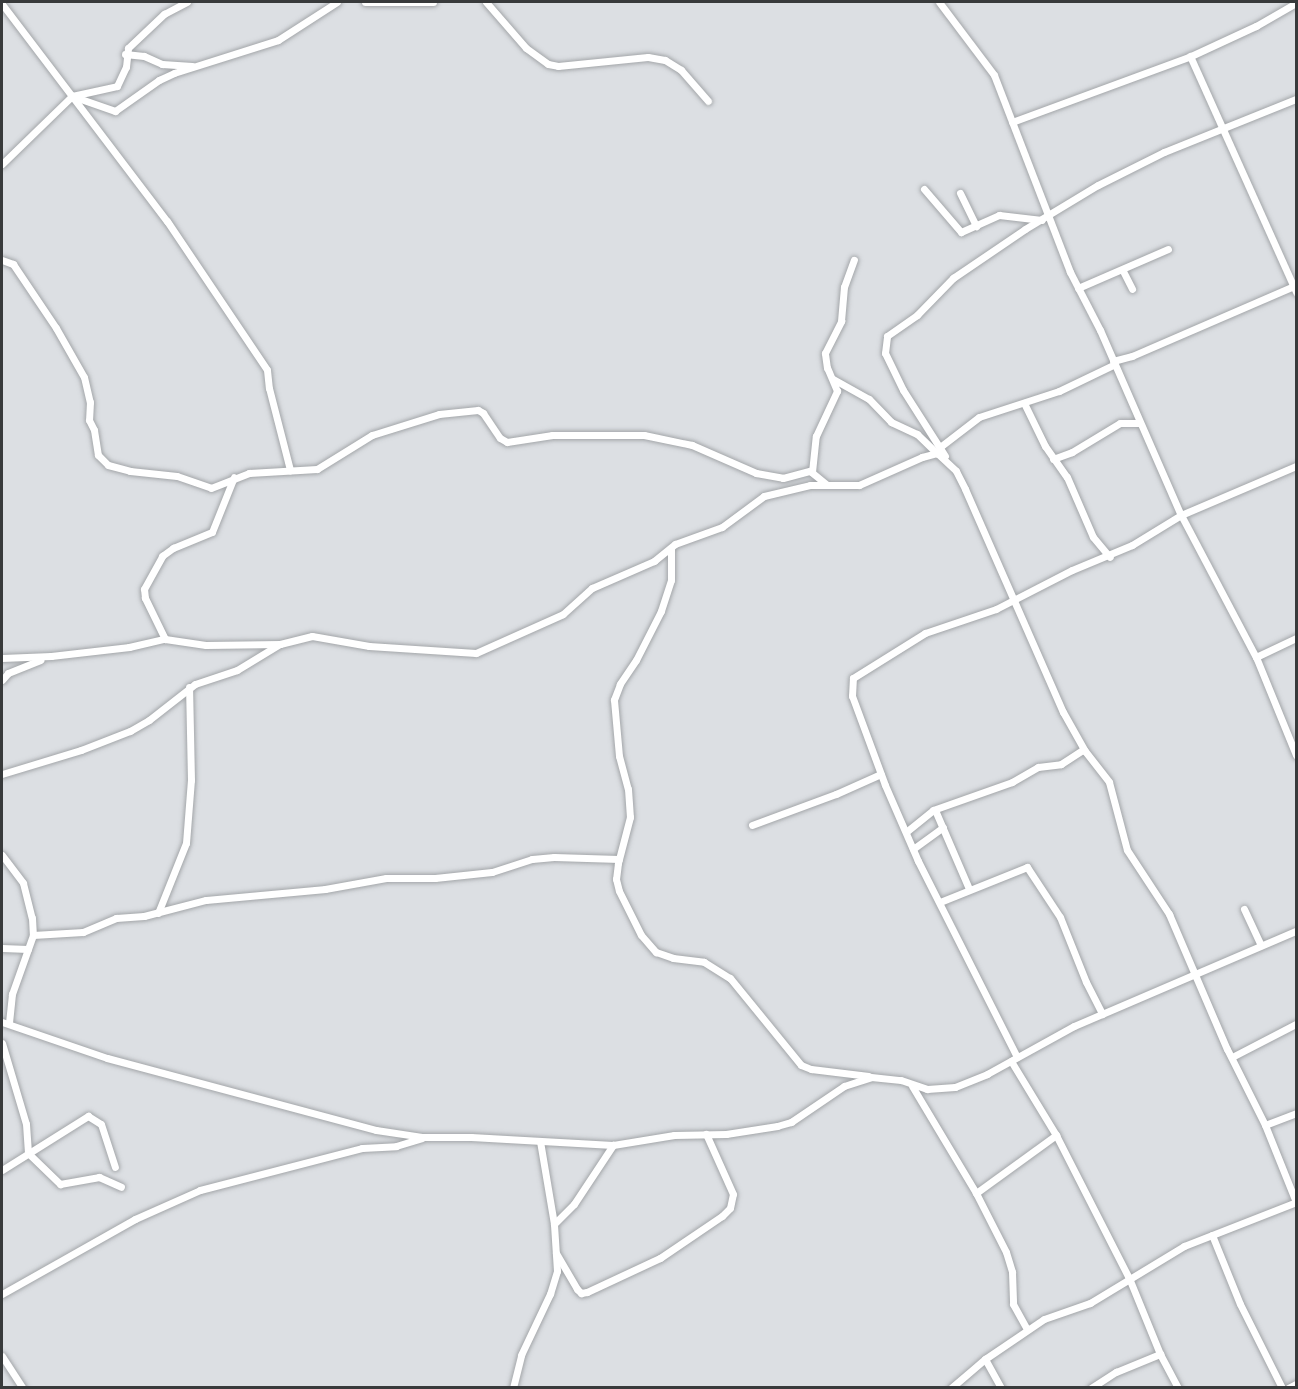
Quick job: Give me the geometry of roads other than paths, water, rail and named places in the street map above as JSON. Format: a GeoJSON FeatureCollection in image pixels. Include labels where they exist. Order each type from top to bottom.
{"type":"FeatureCollection","features":[{"type":"Feature","properties":{"kind":"street"},"geometry":{"type":"LineString","coordinates":[[2,164],[72,96],[117,86],[126,67],[125,54],[128,48],[164,14],[188,2]]}},
{"type":"Feature","properties":{"kind":"street"},"geometry":{"type":"LineString","coordinates":[[72,96],[115,111],[159,80],[195,66],[278,40],[337,2]]}},
{"type":"Feature","properties":{"kind":"street"},"geometry":{"type":"LineString","coordinates":[[365,2],[433,2]]}},
{"type":"Feature","properties":{"kind":"street"},"geometry":{"type":"LineString","coordinates":[[486,2],[526,48],[548,64],[648,57],[665,60],[681,70],[708,101]]}},
{"type":"Feature","properties":{"kind":"street"},"geometry":{"type":"LineString","coordinates":[[939,2],[994,75],[1046,217],[1114,362],[1181,515],[1256,657],[1296,755]]}},
{"type":"Feature","properties":{"kind":"street"},"geometry":{"type":"LineString","coordinates":[[1012,122],[1190,56],[1256,26],[1296,3]]}},
{"type":"Feature","properties":{"kind":"street"},"geometry":{"type":"LineString","coordinates":[[2,4],[167,221],[267,370],[271,399],[290,471]]}},
{"type":"Feature","properties":{"kind":"street"},"geometry":{"type":"LineString","coordinates":[[125,54],[144,56],[162,64],[195,66]]}},
{"type":"Feature","properties":{"kind":"street"},"geometry":{"type":"LineString","coordinates":[[2,658],[51,656],[129,647],[165,639],[206,645],[280,644],[312,636],[369,646],[476,653],[563,614],[592,588],[654,561],[671,548],[730,523],[764,496],[810,485],[859,485],[938,450],[979,417],[1002,407],[1024,404],[1114,362],[1295,289],[1190,56]]}},
{"type":"Feature","properties":{"kind":"street"},"geometry":{"type":"LineString","coordinates":[[938,450],[903,390],[885,352],[884,341],[891,332],[917,315],[953,278],[1098,185],[1164,152],[1296,99]]}},
{"type":"Feature","properties":{"kind":"street"},"geometry":{"type":"LineString","coordinates":[[924,189],[959,230],[964,232],[999,215],[1046,217]]}},
{"type":"Feature","properties":{"kind":"street"},"geometry":{"type":"LineString","coordinates":[[960,193],[976,226]]}},
{"type":"Feature","properties":{"kind":"street"},"geometry":{"type":"LineString","coordinates":[[1078,288],[1123,271],[1168,249]]}},
{"type":"Feature","properties":{"kind":"street"},"geometry":{"type":"LineString","coordinates":[[2,260],[13,264],[56,328],[84,377],[90,402],[89,420],[94,430],[98,455],[104,463],[130,471],[177,476],[211,488],[234,477],[266,470],[316,469],[372,435],[439,414],[478,410],[483,412],[500,438],[507,442],[552,435],[644,435],[692,445],[745,470],[765,475],[783,478],[802,471],[812,472],[827,485]]}},
{"type":"Feature","properties":{"kind":"street"},"geometry":{"type":"LineString","coordinates":[[812,472],[816,436],[837,394],[827,368],[825,353],[841,321],[844,309],[844,287],[854,260]]}},
{"type":"Feature","properties":{"kind":"street"},"geometry":{"type":"LineString","coordinates":[[1123,271],[1132,289]]}},
{"type":"Feature","properties":{"kind":"street"},"geometry":{"type":"LineString","coordinates":[[832,378],[869,399],[891,422],[921,436],[938,450],[946,458],[966,489],[1063,712],[1084,749],[1109,782],[1127,850],[1169,914],[1232,1058],[1266,1125],[1296,1202],[1161,1258],[1090,1303],[1053,1315],[1027,1329],[985,1359],[951,1388]]}},
{"type":"Feature","properties":{"kind":"street"},"geometry":{"type":"LineString","coordinates":[[1024,404],[1053,459],[1067,477],[1093,537],[1110,557]]}},
{"type":"Feature","properties":{"kind":"street"},"geometry":{"type":"LineString","coordinates":[[1053,459],[1080,448],[1120,423],[1140,423]]}},
{"type":"Feature","properties":{"kind":"street"},"geometry":{"type":"LineString","coordinates":[[1178,1388],[1160,1354],[1129,1278],[1056,1135],[1014,1059],[913,849],[881,774],[852,696],[854,678],[925,633],[990,611],[1072,570],[1110,557],[1181,515],[1296,466]]}},
{"type":"Feature","properties":{"kind":"street"},"geometry":{"type":"LineString","coordinates":[[165,639],[145,598],[144,589],[162,556],[173,548],[212,532],[234,477]]}},
{"type":"Feature","properties":{"kind":"street"},"geometry":{"type":"LineString","coordinates":[[671,548],[671,579],[661,611],[636,660],[620,684],[614,700],[619,756],[628,789],[630,817],[616,879],[619,891],[641,935],[656,952],[673,958],[704,962],[730,978],[801,1065],[811,1069],[901,1080],[912,1086],[927,1089],[955,1087],[1014,1059],[1074,1026],[1296,931]]}},
{"type":"Feature","properties":{"kind":"street"},"geometry":{"type":"LineString","coordinates":[[1256,657],[1296,638]]}},
{"type":"Feature","properties":{"kind":"street"},"geometry":{"type":"LineString","coordinates":[[2,774],[81,750],[130,731],[148,720],[189,687],[237,670],[280,644]]}},
{"type":"Feature","properties":{"kind":"street"},"geometry":{"type":"LineString","coordinates":[[2,680],[8,673],[51,656]]}},
{"type":"Feature","properties":{"kind":"street"},"geometry":{"type":"LineString","coordinates":[[158,913],[186,843],[191,780],[189,687]]}},
{"type":"Feature","properties":{"kind":"street"},"geometry":{"type":"LineString","coordinates":[[906,832],[935,810],[1012,782],[1038,767],[1061,764],[1084,749]]}},
{"type":"Feature","properties":{"kind":"street"},"geometry":{"type":"LineString","coordinates":[[752,825],[836,794],[881,774]]}},
{"type":"Feature","properties":{"kind":"street"},"geometry":{"type":"LineString","coordinates":[[935,810],[969,889]]}},
{"type":"Feature","properties":{"kind":"street"},"geometry":{"type":"LineString","coordinates":[[913,849],[943,827]]}},
{"type":"Feature","properties":{"kind":"street"},"geometry":{"type":"LineString","coordinates":[[2,855],[23,883],[33,935],[12,994],[5,1023],[107,1058],[218,1090],[376,1130],[423,1137],[613,1145],[674,1135],[726,1134],[791,1122],[844,1086],[871,1077]]}},
{"type":"Feature","properties":{"kind":"street"},"geometry":{"type":"LineString","coordinates":[[33,935],[83,932],[116,918],[158,913],[206,900],[325,889],[386,878],[435,878],[492,872],[532,859],[554,857],[619,859]]}},
{"type":"Feature","properties":{"kind":"street"},"geometry":{"type":"LineString","coordinates":[[940,902],[1027,867],[1060,917],[1086,982],[1102,1014]]}},
{"type":"Feature","properties":{"kind":"street"},"geometry":{"type":"LineString","coordinates":[[1244,909],[1261,945]]}},
{"type":"Feature","properties":{"kind":"street"},"geometry":{"type":"LineString","coordinates":[[2,948],[28,949]]}},
{"type":"Feature","properties":{"kind":"street"},"geometry":{"type":"LineString","coordinates":[[1232,1058],[1296,1024]]}},
{"type":"Feature","properties":{"kind":"street"},"geometry":{"type":"LineString","coordinates":[[2,1043],[26,1124],[28,1153],[60,1184],[99,1177],[121,1187]]}},
{"type":"Feature","properties":{"kind":"street"},"geometry":{"type":"LineString","coordinates":[[912,1086],[976,1193],[1010,1262],[1013,1304],[1027,1329]]}},
{"type":"Feature","properties":{"kind":"street"},"geometry":{"type":"LineString","coordinates":[[1266,1125],[1296,1113]]}},
{"type":"Feature","properties":{"kind":"street"},"geometry":{"type":"LineString","coordinates":[[2,1170],[88,1116],[101,1124],[115,1167]]}},
{"type":"Feature","properties":{"kind":"street"},"geometry":{"type":"LineString","coordinates":[[556,1253],[577,1289],[581,1293],[587,1292],[660,1258],[722,1216],[730,1208],[733,1194],[706,1134]]}},
{"type":"Feature","properties":{"kind":"street"},"geometry":{"type":"LineString","coordinates":[[976,1193],[1056,1135]]}},
{"type":"Feature","properties":{"kind":"street"},"geometry":{"type":"LineString","coordinates":[[2,1294],[135,1219],[200,1191],[362,1148],[396,1146],[423,1137]]}},
{"type":"Feature","properties":{"kind":"street"},"geometry":{"type":"LineString","coordinates":[[513,1388],[521,1355],[555,1280],[554,1224],[540,1141]]}},
{"type":"Feature","properties":{"kind":"street"},"geometry":{"type":"LineString","coordinates":[[554,1224],[574,1204],[613,1145]]}},
{"type":"Feature","properties":{"kind":"street"},"geometry":{"type":"LineString","coordinates":[[1212,1235],[1240,1304],[1282,1388]]}},
{"type":"Feature","properties":{"kind":"street"},"geometry":{"type":"LineString","coordinates":[[1091,1388],[1116,1372],[1160,1354]]}},
{"type":"Feature","properties":{"kind":"street"},"geometry":{"type":"LineString","coordinates":[[2,1356],[23,1388]]}},
{"type":"Feature","properties":{"kind":"street"},"geometry":{"type":"LineString","coordinates":[[985,1359],[1001,1388]]}},
{"type":"Feature","properties":{"kind":"street"},"geometry":{"type":"LineString","coordinates":[[1288,1388],[1296,1384]]}}]}
